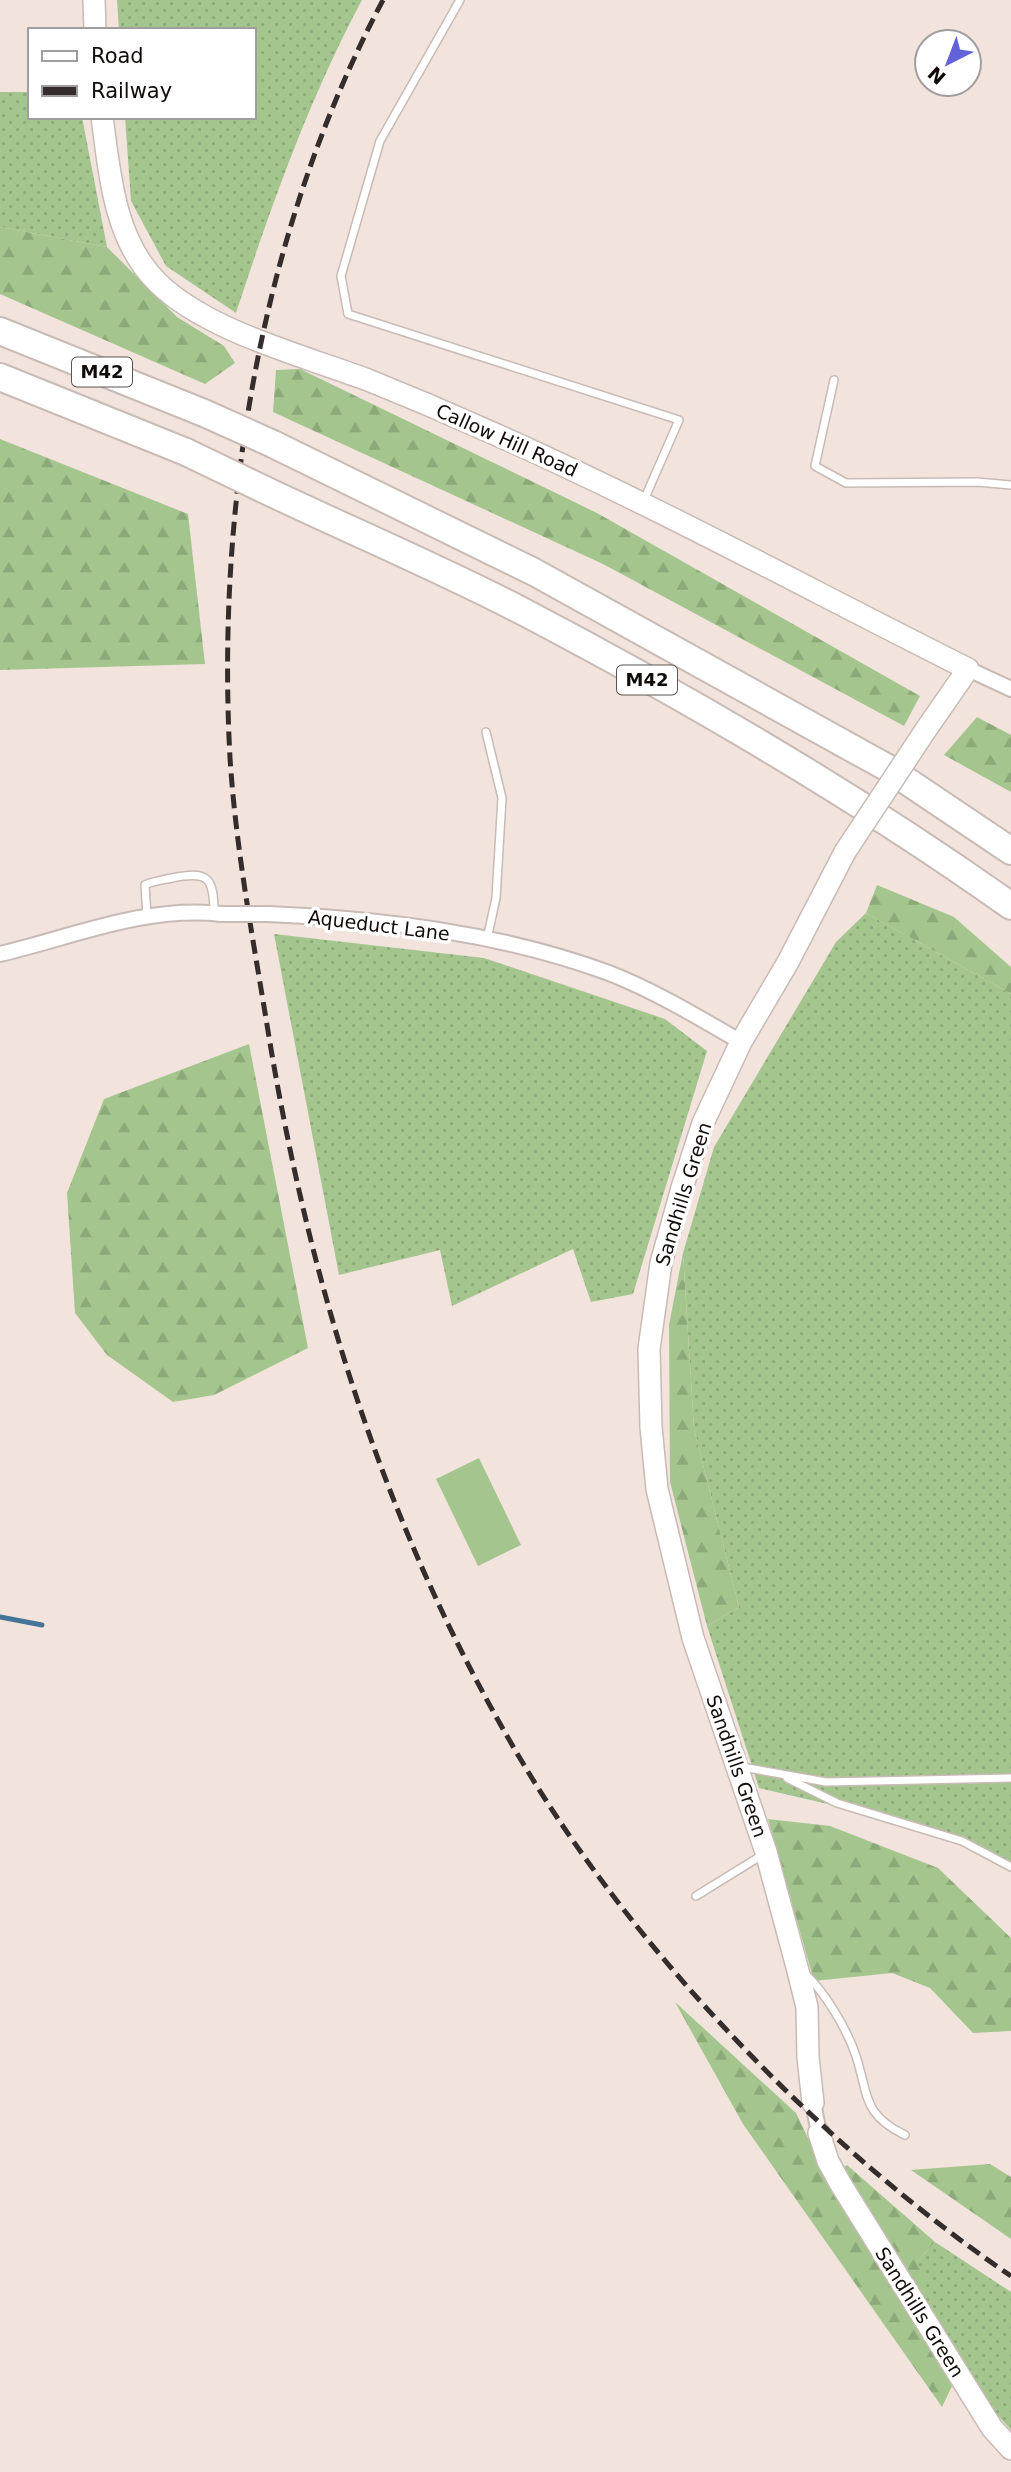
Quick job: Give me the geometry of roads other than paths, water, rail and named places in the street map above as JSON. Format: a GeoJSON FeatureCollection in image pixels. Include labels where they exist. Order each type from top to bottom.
{"type":"FeatureCollection","features":[{"type":"Feature","properties":{"kind":"highway","name":"M42"},"geometry":{"type":"LineString","coordinates":[[0,331],[274,444],[546,579],[886,767],[1011,851]]}},
{"type":"Feature","properties":{"kind":"highway","name":"M42"},"geometry":{"type":"LineString","coordinates":[[0,377],[186,452],[520,611],[741,732],[1011,906]]}},
{"type":"Feature","properties":{"kind":"street"},"geometry":{"type":"LineString","coordinates":[[93,0],[95,28]]}},
{"type":"Feature","properties":{"kind":"street","name":"Callow Hill Road"},"geometry":{"type":"LineString","coordinates":[[102,119],[110,177],[130,247],[160,285],[208,318],[242,334],[435,408],[643,502],[968,669],[1010,684]]}},
{"type":"Feature","properties":{"kind":"street","name":"Sandhills Green"},"geometry":{"type":"LineString","coordinates":[[813,2103],[808,2057],[807,2007],[797,1966],[766,1852],[693,1639],[657,1489],[651,1427],[649,1349],[661,1263],[681,1188],[703,1123],[741,1042],[788,962],[845,852],[968,669]]}},
{"type":"Feature","properties":{"kind":"street","name":"Aqueduct Lane"},"geometry":{"type":"LineString","coordinates":[[0,954],[89,929],[183,912],[268,914],[380,922],[487,939],[576,962],[611,974],[686,1010],[741,1042]]}},
{"type":"Feature","properties":{"kind":"street"},"geometry":{"type":"LineString","coordinates":[[813,2103],[819,2133]]}},
{"type":"Feature","properties":{"kind":"street","name":"Sandhills Green"},"geometry":{"type":"LineString","coordinates":[[819,2133],[828,2161],[840,2183],[992,2428],[1011,2449]]}},
{"type":"Feature","properties":{"kind":"lane"},"geometry":{"type":"LineString","coordinates":[[460,0],[380,141],[341,276],[348,314],[679,420],[643,502]]}},
{"type":"Feature","properties":{"kind":"lane"},"geometry":{"type":"LineString","coordinates":[[834,380],[815,466],[846,483],[977,482],[1011,485]]}},
{"type":"Feature","properties":{"kind":"lane"},"geometry":{"type":"LineString","coordinates":[[486,732],[502,798],[496,898],[487,939]]}},
{"type":"Feature","properties":{"kind":"lane"},"geometry":{"type":"LineString","coordinates":[[147,917],[145,885],[194,873],[204,876],[210,883],[218,914]]}},
{"type":"Feature","properties":{"kind":"lane"},"geometry":{"type":"LineString","coordinates":[[738,1766],[826,1782],[1011,1778]]}},
{"type":"Feature","properties":{"kind":"lane"},"geometry":{"type":"LineString","coordinates":[[777,1773],[837,1803],[962,1841],[1011,1867]]}},
{"type":"Feature","properties":{"kind":"lane"},"geometry":{"type":"LineString","coordinates":[[696,1896],[766,1852]]}},
{"type":"Feature","properties":{"kind":"lane"},"geometry":{"type":"LineString","coordinates":[[797,1966],[814,1981],[846,2035],[856,2055],[867,2102],[888,2127],[905,2135]]}},
{"type":"Feature","properties":{"kind":"waterway"},"geometry":{"type":"LineString","coordinates":[[0,1617],[42,1625]]}},
{"type":"Feature","properties":{"kind":"railway"},"geometry":{"type":"LineString","coordinates":[[383,0],[341,87],[306,178],[278,272],[256,368],[240,465],[231,563],[228,661],[230,758],[241,863],[287,1134],[333,1323],[396,1507],[435,1596],[478,1684],[527,1770],[573,1841],[625,1912],[682,1981],[807,2111],[874,2171],[942,2226],[1011,2276]]}}]}
